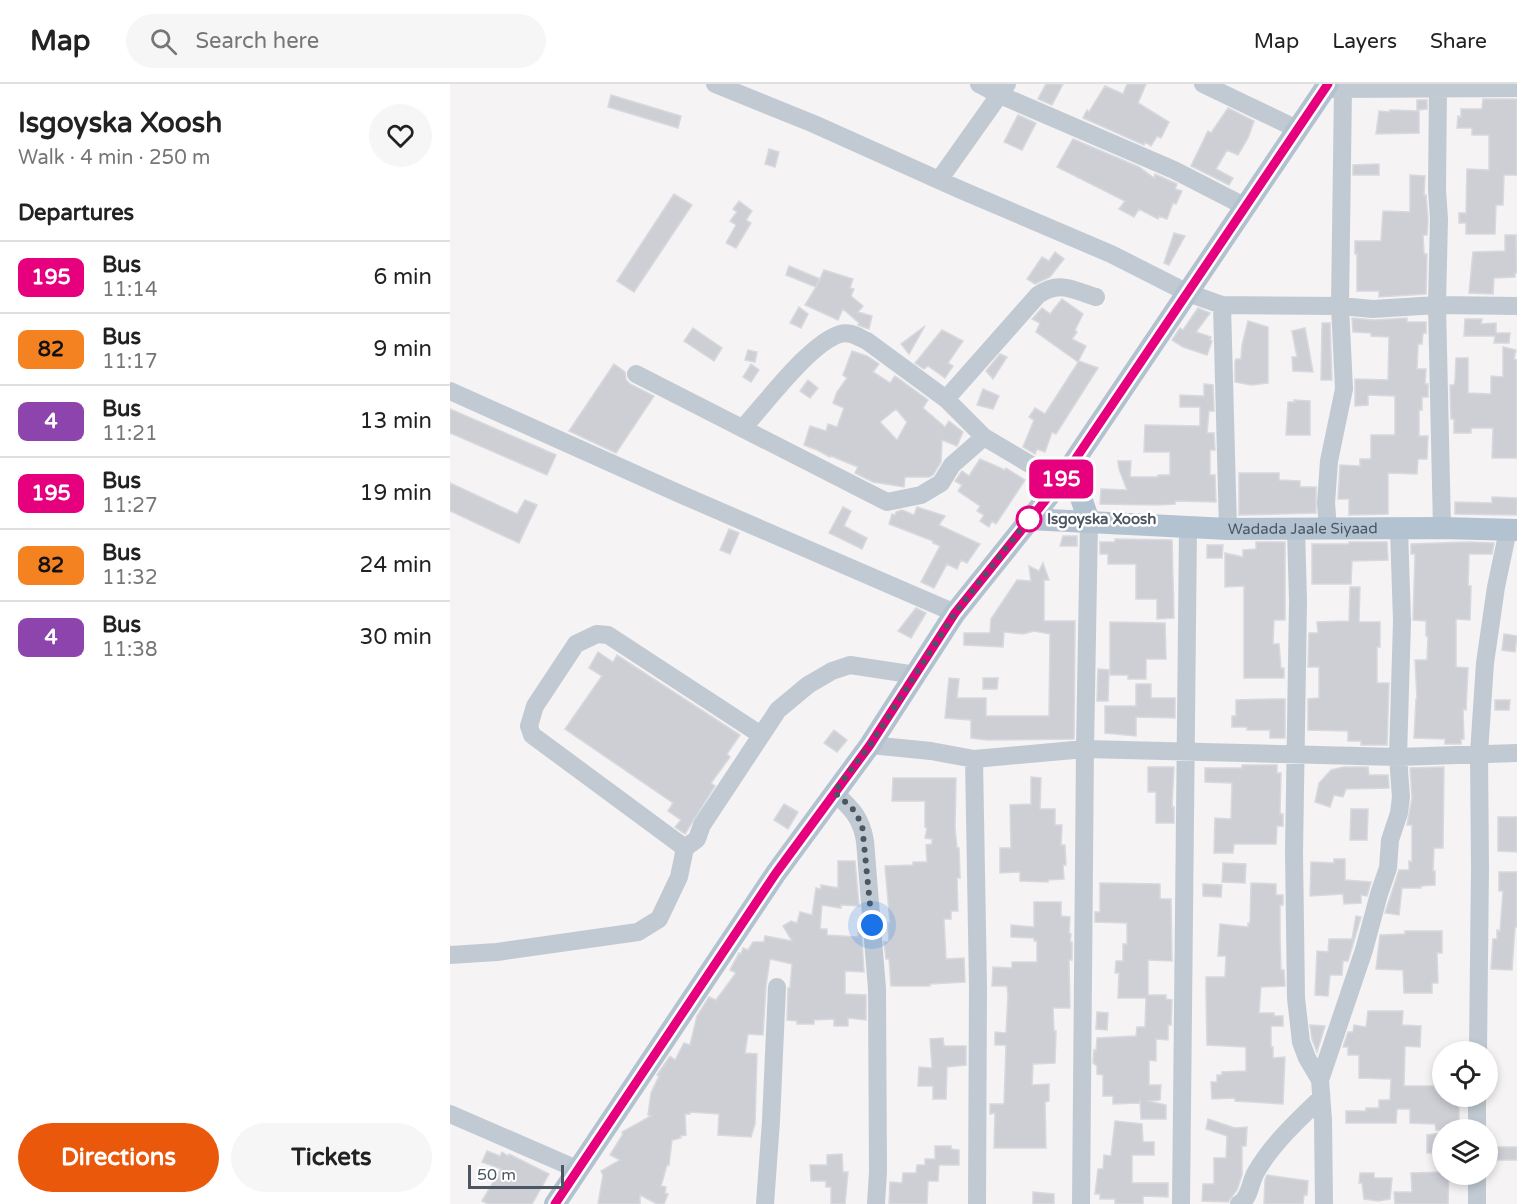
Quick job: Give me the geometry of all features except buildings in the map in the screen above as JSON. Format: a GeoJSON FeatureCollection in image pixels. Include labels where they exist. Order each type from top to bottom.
{"type":"FeatureCollection","features":[{"type":"Feature","properties":{"kind":"main road"},"geometry":{"type":"LineString","coordinates":[[555,1204],[776,873],[870,745],[955,613],[1065,474],[1298,129],[1332,88]]}},
{"type":"Feature","properties":{"kind":"main road"},"geometry":{"type":"LineString","coordinates":[[1065,474],[1089,521]]}},
{"type":"Feature","properties":{"kind":"main road","name":"Wadada Jaale Siyaad"},"geometry":{"type":"LineString","coordinates":[[1029,519],[1228,530],[1442,528],[1512,530]]}},
{"type":"Feature","properties":{"kind":"street"},"geometry":{"type":"LineString","coordinates":[[715,84],[814,124],[1111,254],[1188,293],[1222,305],[1340,306],[1373,309],[1437,305],[1517,306]]}},
{"type":"Feature","properties":{"kind":"street"},"geometry":{"type":"LineString","coordinates":[[979,84],[1003,90],[1174,170],[1246,207]]}},
{"type":"Feature","properties":{"kind":"street"},"geometry":{"type":"LineString","coordinates":[[1203,84],[1298,129]]}},
{"type":"Feature","properties":{"kind":"street"},"geometry":{"type":"LineString","coordinates":[[1438,87],[1437,305],[1442,528]]}},
{"type":"Feature","properties":{"kind":"street"},"geometry":{"type":"LineString","coordinates":[[1328,529],[1326,503],[1329,461],[1344,389],[1332,88],[1517,88]]}},
{"type":"Feature","properties":{"kind":"street"},"geometry":{"type":"LineString","coordinates":[[939,180],[1003,90]]}},
{"type":"Feature","properties":{"kind":"street"},"geometry":{"type":"LineString","coordinates":[[946,399],[1038,295],[1048,288],[1057,286],[1096,297]]}},
{"type":"Feature","properties":{"kind":"street"},"geometry":{"type":"LineString","coordinates":[[1222,305],[1228,530]]}},
{"type":"Feature","properties":{"kind":"street"},"geometry":{"type":"LineString","coordinates":[[743,428],[818,347],[841,333],[852,334],[867,341],[946,399],[984,437],[1065,474]]}},
{"type":"Feature","properties":{"kind":"street"},"geometry":{"type":"LineString","coordinates":[[636,374],[887,502],[921,495],[940,483],[952,465],[984,437]]}},
{"type":"Feature","properties":{"kind":"street"},"geometry":{"type":"LineString","coordinates":[[450,391],[690,499],[955,613]]}},
{"type":"Feature","properties":{"kind":"street"},"geometry":{"type":"LineString","coordinates":[[1081,1204],[1084,750],[1089,521]]}},
{"type":"Feature","properties":{"kind":"street"},"geometry":{"type":"LineString","coordinates":[[1181,1204],[1188,528]]}},
{"type":"Feature","properties":{"kind":"street"},"geometry":{"type":"LineString","coordinates":[[1296,529],[1298,601],[1293,852],[1298,1021],[1300,1042],[1321,1089],[1323,1204]]}},
{"type":"Feature","properties":{"kind":"street"},"geometry":{"type":"LineString","coordinates":[[1239,1204],[1247,1197],[1256,1171],[1321,1089],[1388,868],[1390,840],[1399,813],[1401,797],[1398,758],[1402,621],[1399,529]]}},
{"type":"Feature","properties":{"kind":"street"},"geometry":{"type":"LineString","coordinates":[[1478,1041],[1479,753],[1485,663],[1496,587],[1512,530]]}},
{"type":"Feature","properties":{"kind":"street"},"geometry":{"type":"LineString","coordinates":[[685,848],[532,735],[529,726],[535,706],[576,644],[597,634],[608,635],[761,735]]}},
{"type":"Feature","properties":{"kind":"street"},"geometry":{"type":"LineString","coordinates":[[450,955],[497,952],[638,932],[659,919],[679,877],[685,848],[697,838],[702,825],[778,710],[808,684],[832,671],[850,665],[916,675]]}},
{"type":"Feature","properties":{"kind":"street"},"geometry":{"type":"LineString","coordinates":[[870,745],[930,751],[974,759],[1084,750],[1398,758],[1517,753]]}},
{"type":"Feature","properties":{"kind":"street"},"geometry":{"type":"LineString","coordinates":[[974,759],[978,986],[977,1204]]}},
{"type":"Feature","properties":{"kind":"street"},"geometry":{"type":"LineString","coordinates":[[834,792],[852,808],[862,824],[865,841],[878,989],[876,1204]]}},
{"type":"Feature","properties":{"kind":"street"},"geometry":{"type":"LineString","coordinates":[[765,1204],[777,987]]}},
{"type":"Feature","properties":{"kind":"street"},"geometry":{"type":"LineString","coordinates":[[450,1114],[579,1170]]}},
{"type":"Feature","properties":{"kind":"street"},"geometry":{"type":"LineString","coordinates":[[1476,1204],[1477,1185]]}},
{"type":"Feature","properties":{"kind":"bus line","name":"195"},"geometry":{"type":"LineString","coordinates":[[555,1204],[776,873],[870,745],[955,613],[1060,482],[1328,84]]}},
{"type":"Feature","properties":{"kind":"place","name":"Isgoyska Xoosh"},"geometry":{"type":"Point","coordinates":[1029,519]}},
{"type":"Feature","properties":{"kind":"route"},"geometry":{"type":"LineString","coordinates":[[872,925],[862,824],[852,808],[834,792],[870,745],[955,613],[1029,519]]}}]}
